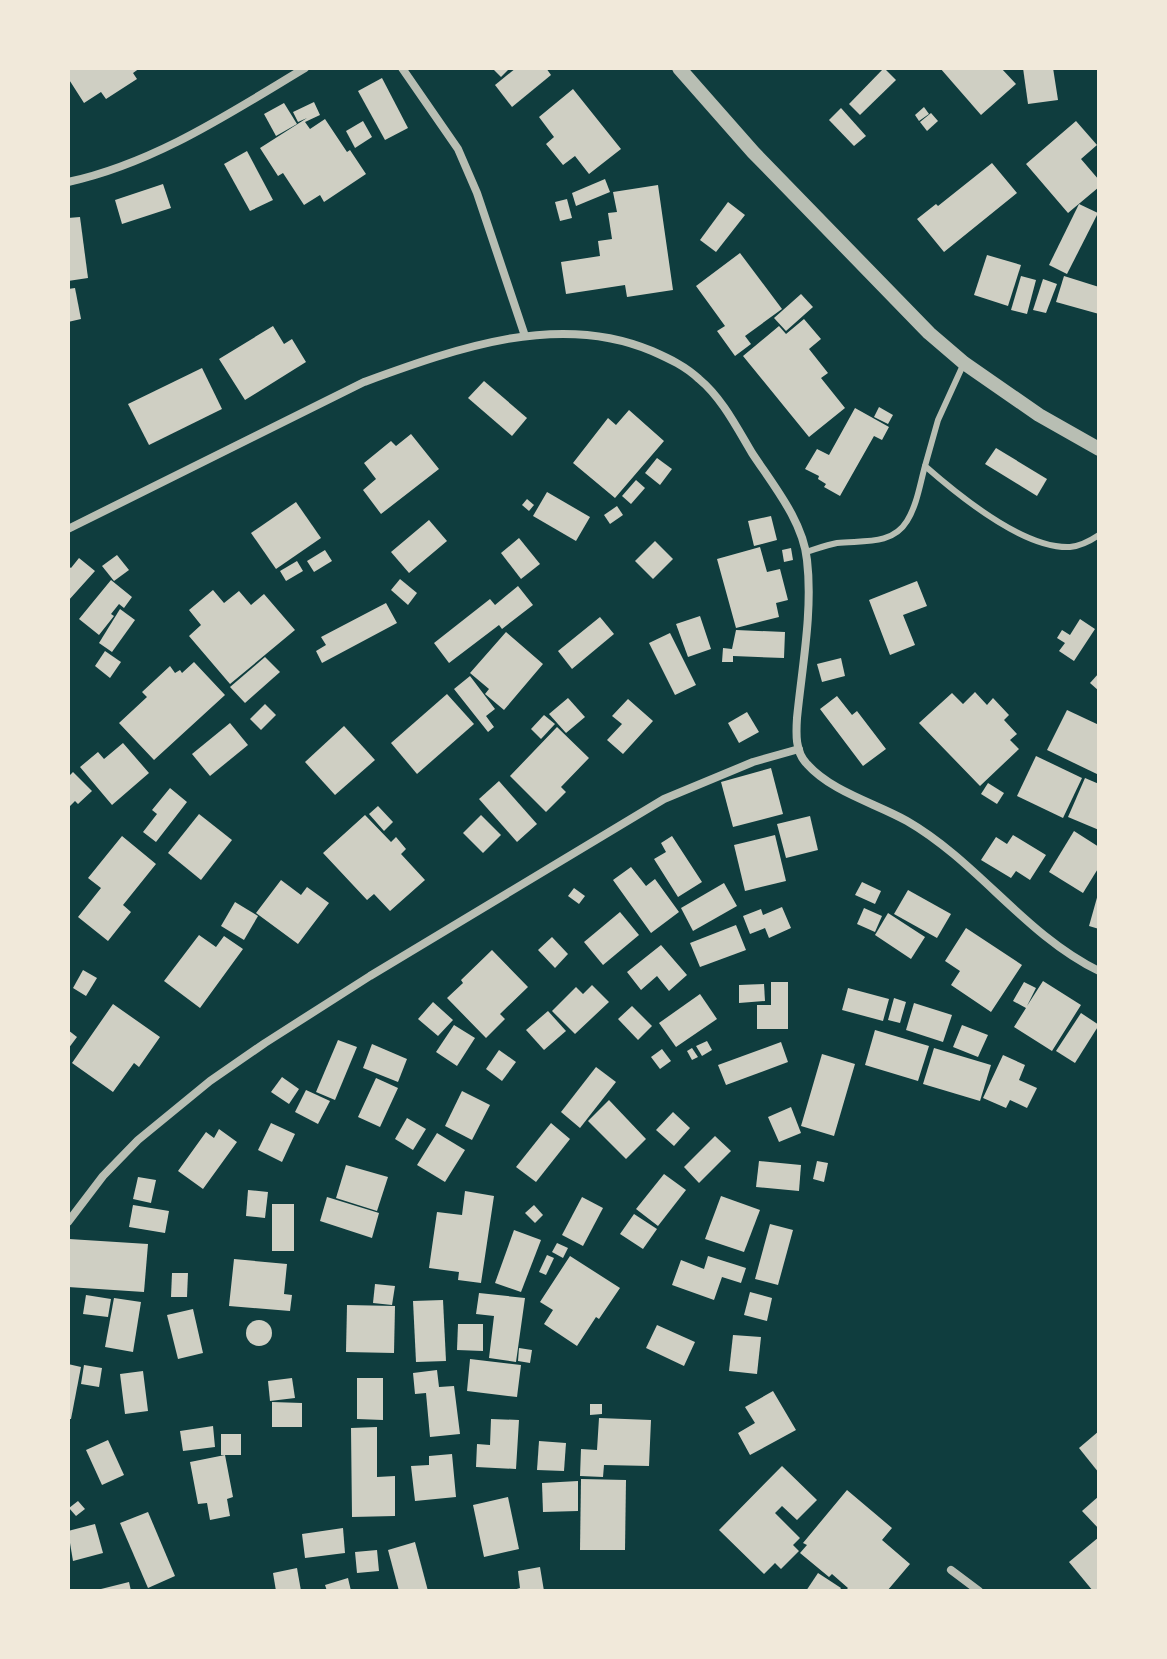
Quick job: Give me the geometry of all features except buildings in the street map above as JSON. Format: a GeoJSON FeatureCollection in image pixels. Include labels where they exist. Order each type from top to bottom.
{"type":"FeatureCollection","features":[{"type":"Feature","properties":{"kind":"street"},"geometry":{"type":"LineString","coordinates":[[68,182],[133,163],[195,134],[305,68]]}},
{"type":"Feature","properties":{"kind":"street"},"geometry":{"type":"LineString","coordinates":[[402,68],[432,110],[464,164],[477,193],[525,336]]}},
{"type":"Feature","properties":{"kind":"street"},"geometry":{"type":"LineString","coordinates":[[679,68],[753,152],[929,333],[964,363],[1039,415],[1099,449]]}},
{"type":"Feature","properties":{"kind":"street"},"geometry":{"type":"LineString","coordinates":[[68,529],[364,382],[468,347],[553,333],[615,337],[664,356],[693,373],[722,405],[795,523],[806,552],[808,582],[797,718],[802,759],[819,775],[927,834],[951,852],[1026,922],[1099,971]]}},
{"type":"Feature","properties":{"kind":"street"},"geometry":{"type":"LineString","coordinates":[[68,1222],[103,1176],[138,1140],[210,1081],[278,1035],[664,799],[753,762],[799,749]]}},
{"type":"Feature","properties":{"kind":"street"},"geometry":{"type":"LineString","coordinates":[[951,1570],[979,1591]]}},
{"type":"Feature","properties":{"kind":"lane"},"geometry":{"type":"LineString","coordinates":[[806,552],[835,544],[876,540],[893,536],[901,530],[911,513],[938,420],[964,363]]}},
{"type":"Feature","properties":{"kind":"lane"},"geometry":{"type":"LineString","coordinates":[[925,466],[986,515],[1023,534],[1052,545],[1071,547],[1099,535]]}}]}
